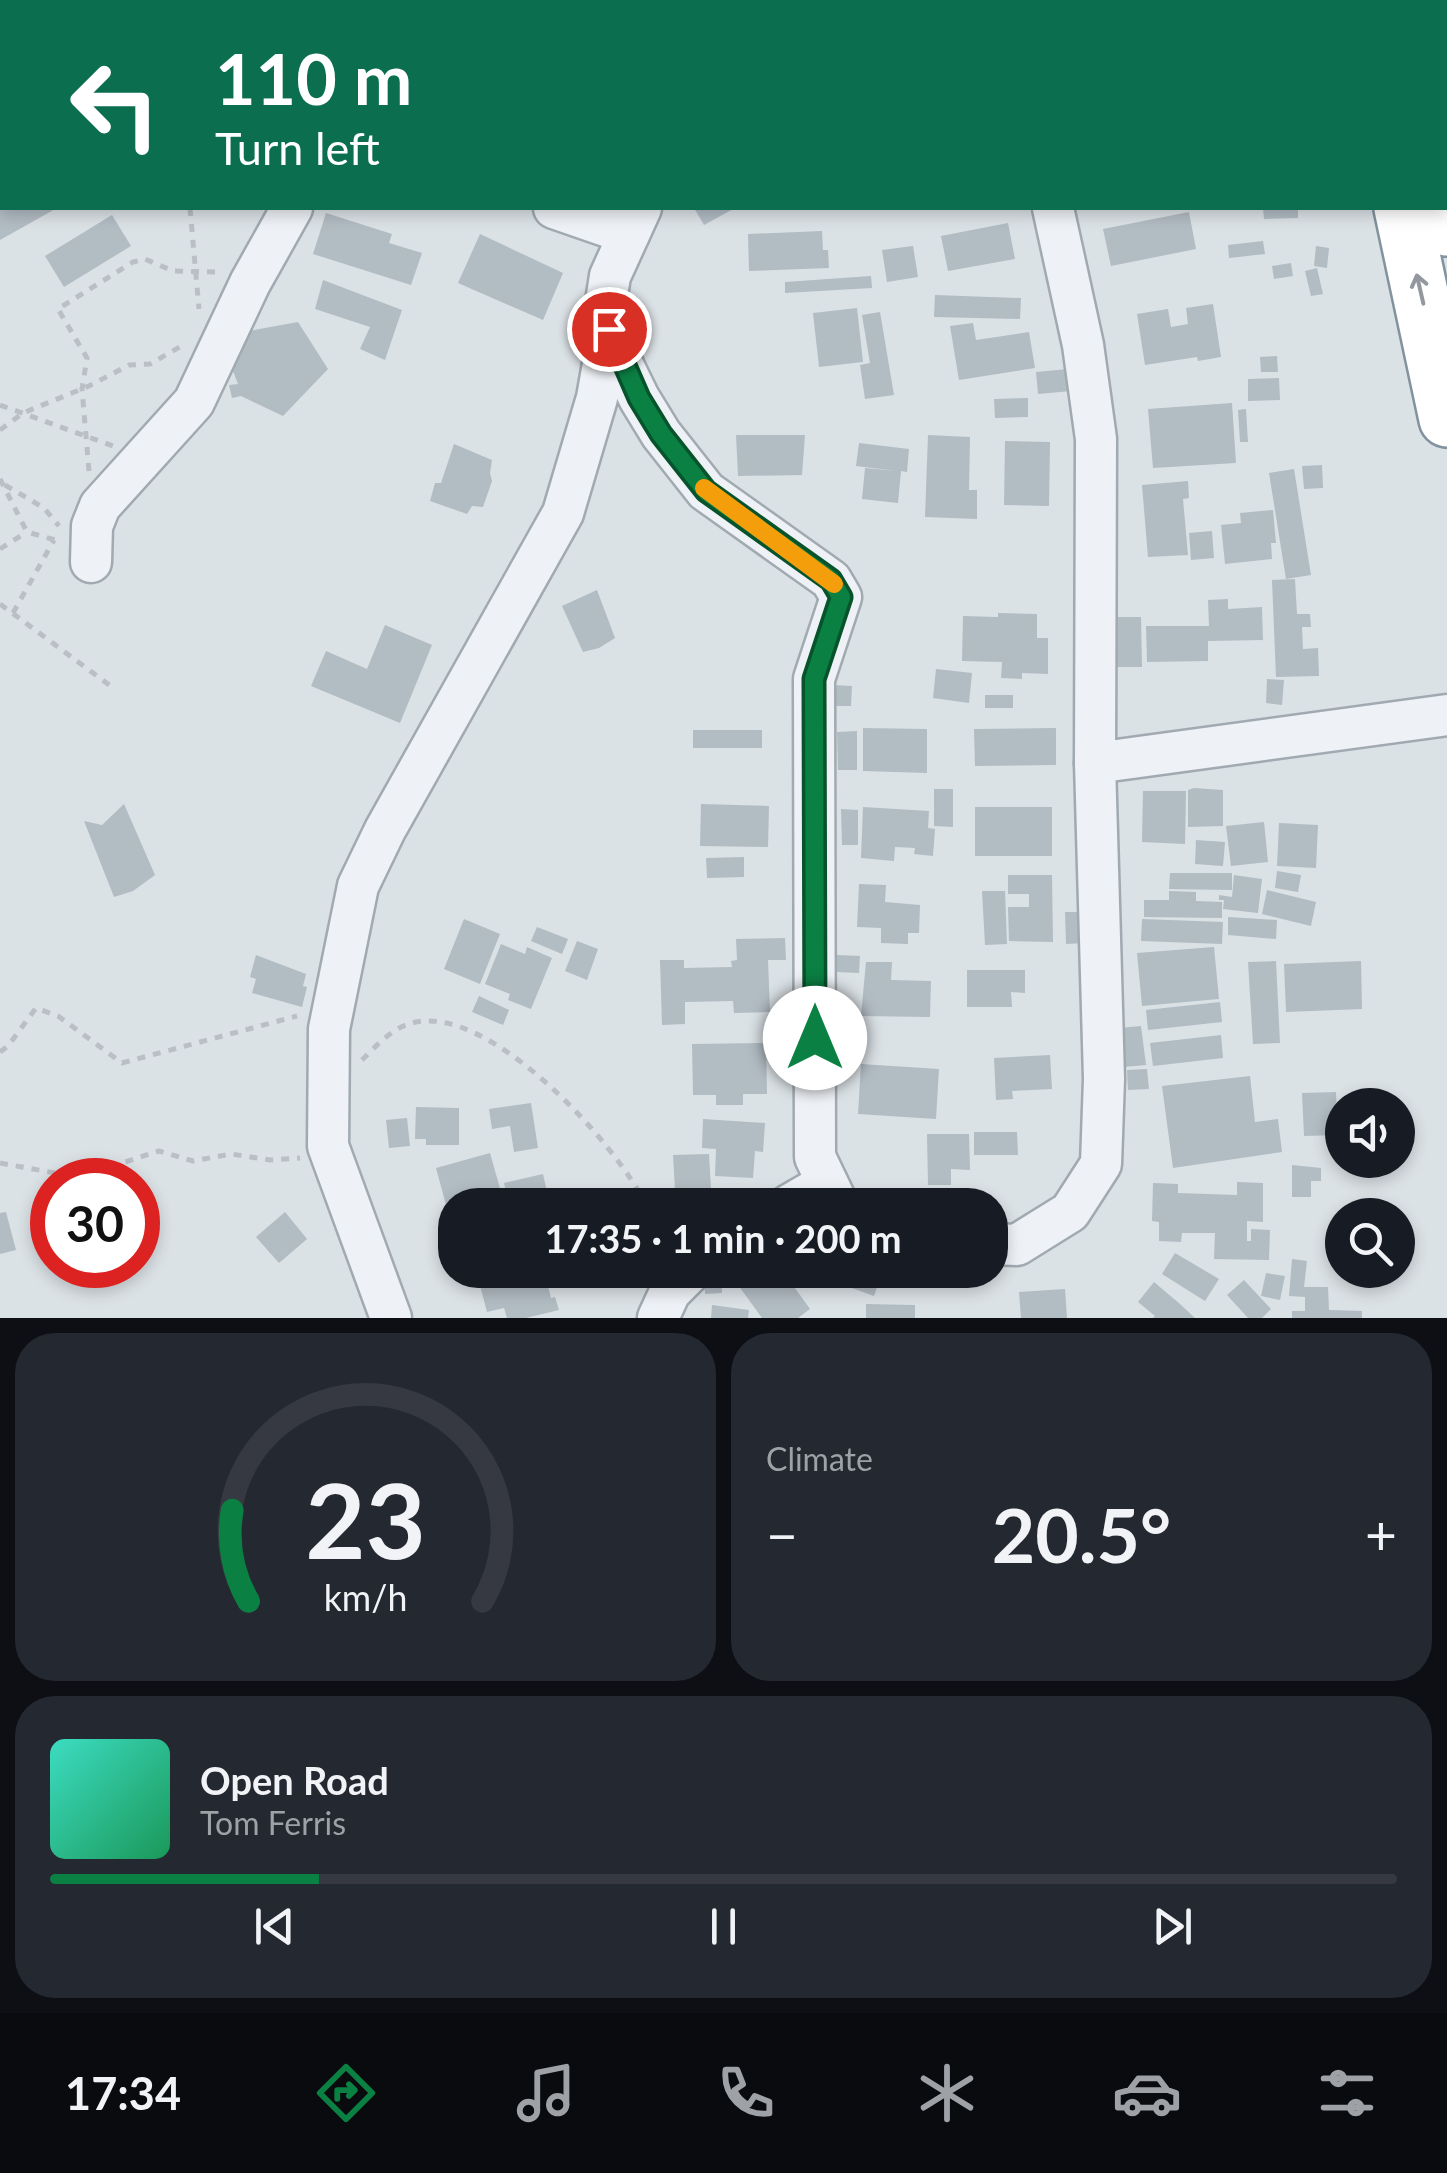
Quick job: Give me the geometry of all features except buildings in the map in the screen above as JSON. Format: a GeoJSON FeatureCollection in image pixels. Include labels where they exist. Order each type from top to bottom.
{"type":"FeatureCollection","features":[{"type":"Feature","properties":{"kind":"highway"},"geometry":{"type":"LineString","coordinates":[[1402,210],[1447,419]]}},
{"type":"Feature","properties":{"kind":"street"},"geometry":{"type":"LineString","coordinates":[[79,542],[100,506],[194,402],[214,333],[262,263],[291,210]]}},
{"type":"Feature","properties":{"kind":"street"},"geometry":{"type":"LineString","coordinates":[[566,210],[635,221],[610,276],[605,308],[609,329],[639,398],[661,434],[706,491],[831,580],[841,597],[814,679],[815,1157],[829,1188]]}},
{"type":"Feature","properties":{"kind":"street"},"geometry":{"type":"LineString","coordinates":[[1008,1245],[1017,1245],[1070,1212],[1101,1164],[1104,1079],[1096,763],[1096,440],[1082,345],[1052,210]]}},
{"type":"Feature","properties":{"kind":"street"},"geometry":{"type":"LineString","coordinates":[[391,1318],[328,1146],[329,1029],[358,886],[368,861],[563,513],[597,398],[609,329]]}},
{"type":"Feature","properties":{"kind":"street"},"geometry":{"type":"LineString","coordinates":[[1096,763],[1447,715]]}},
{"type":"Feature","properties":{"kind":"street"},"geometry":{"type":"LineString","coordinates":[[658,1318],[674,1288]]}},
{"type":"Feature","properties":{"kind":"path"},"geometry":{"type":"LineString","coordinates":[[0,430],[23,412],[129,365],[150,364],[214,333],[198,270],[190,210]]}},
{"type":"Feature","properties":{"kind":"path"},"geometry":{"type":"LineString","coordinates":[[13,613],[79,542],[88,437],[82,389],[87,358],[58,310],[145,258],[173,271],[226,273],[262,263]]}},
{"type":"Feature","properties":{"kind":"path"},"geometry":{"type":"LineString","coordinates":[[0,404],[144,457]]}},
{"type":"Feature","properties":{"kind":"path"},"geometry":{"type":"LineString","coordinates":[[1,481],[44,508],[79,542]]}},
{"type":"Feature","properties":{"kind":"path"},"geometry":{"type":"LineString","coordinates":[[1,481],[27,532]]}},
{"type":"Feature","properties":{"kind":"path"},"geometry":{"type":"LineString","coordinates":[[0,549],[27,532],[79,542]]}},
{"type":"Feature","properties":{"kind":"path"},"geometry":{"type":"LineString","coordinates":[[0,604],[112,686]]}},
{"type":"Feature","properties":{"kind":"path"},"geometry":{"type":"LineString","coordinates":[[0,1052],[36,1008],[58,1016],[122,1062],[334,1006]]}},
{"type":"Feature","properties":{"kind":"path"},"geometry":{"type":"LineString","coordinates":[[355,1067],[388,1035],[412,1022],[453,1023],[500,1046],[552,1087],[604,1144],[634,1188]]}},
{"type":"Feature","properties":{"kind":"path"},"geometry":{"type":"LineString","coordinates":[[0,1163],[66,1175],[159,1151],[193,1161],[231,1154],[270,1160],[299,1158],[328,1146]]}},
{"type":"Feature","properties":{"kind":"slow traffic"},"geometry":{"type":"LineString","coordinates":[[704,488],[834,584]]}},
{"type":"Feature","properties":{"kind":"route"},"geometry":{"type":"LineString","coordinates":[[609,329],[639,398],[661,434],[706,491],[831,580],[841,597],[814,679],[815,1038]]}}]}
